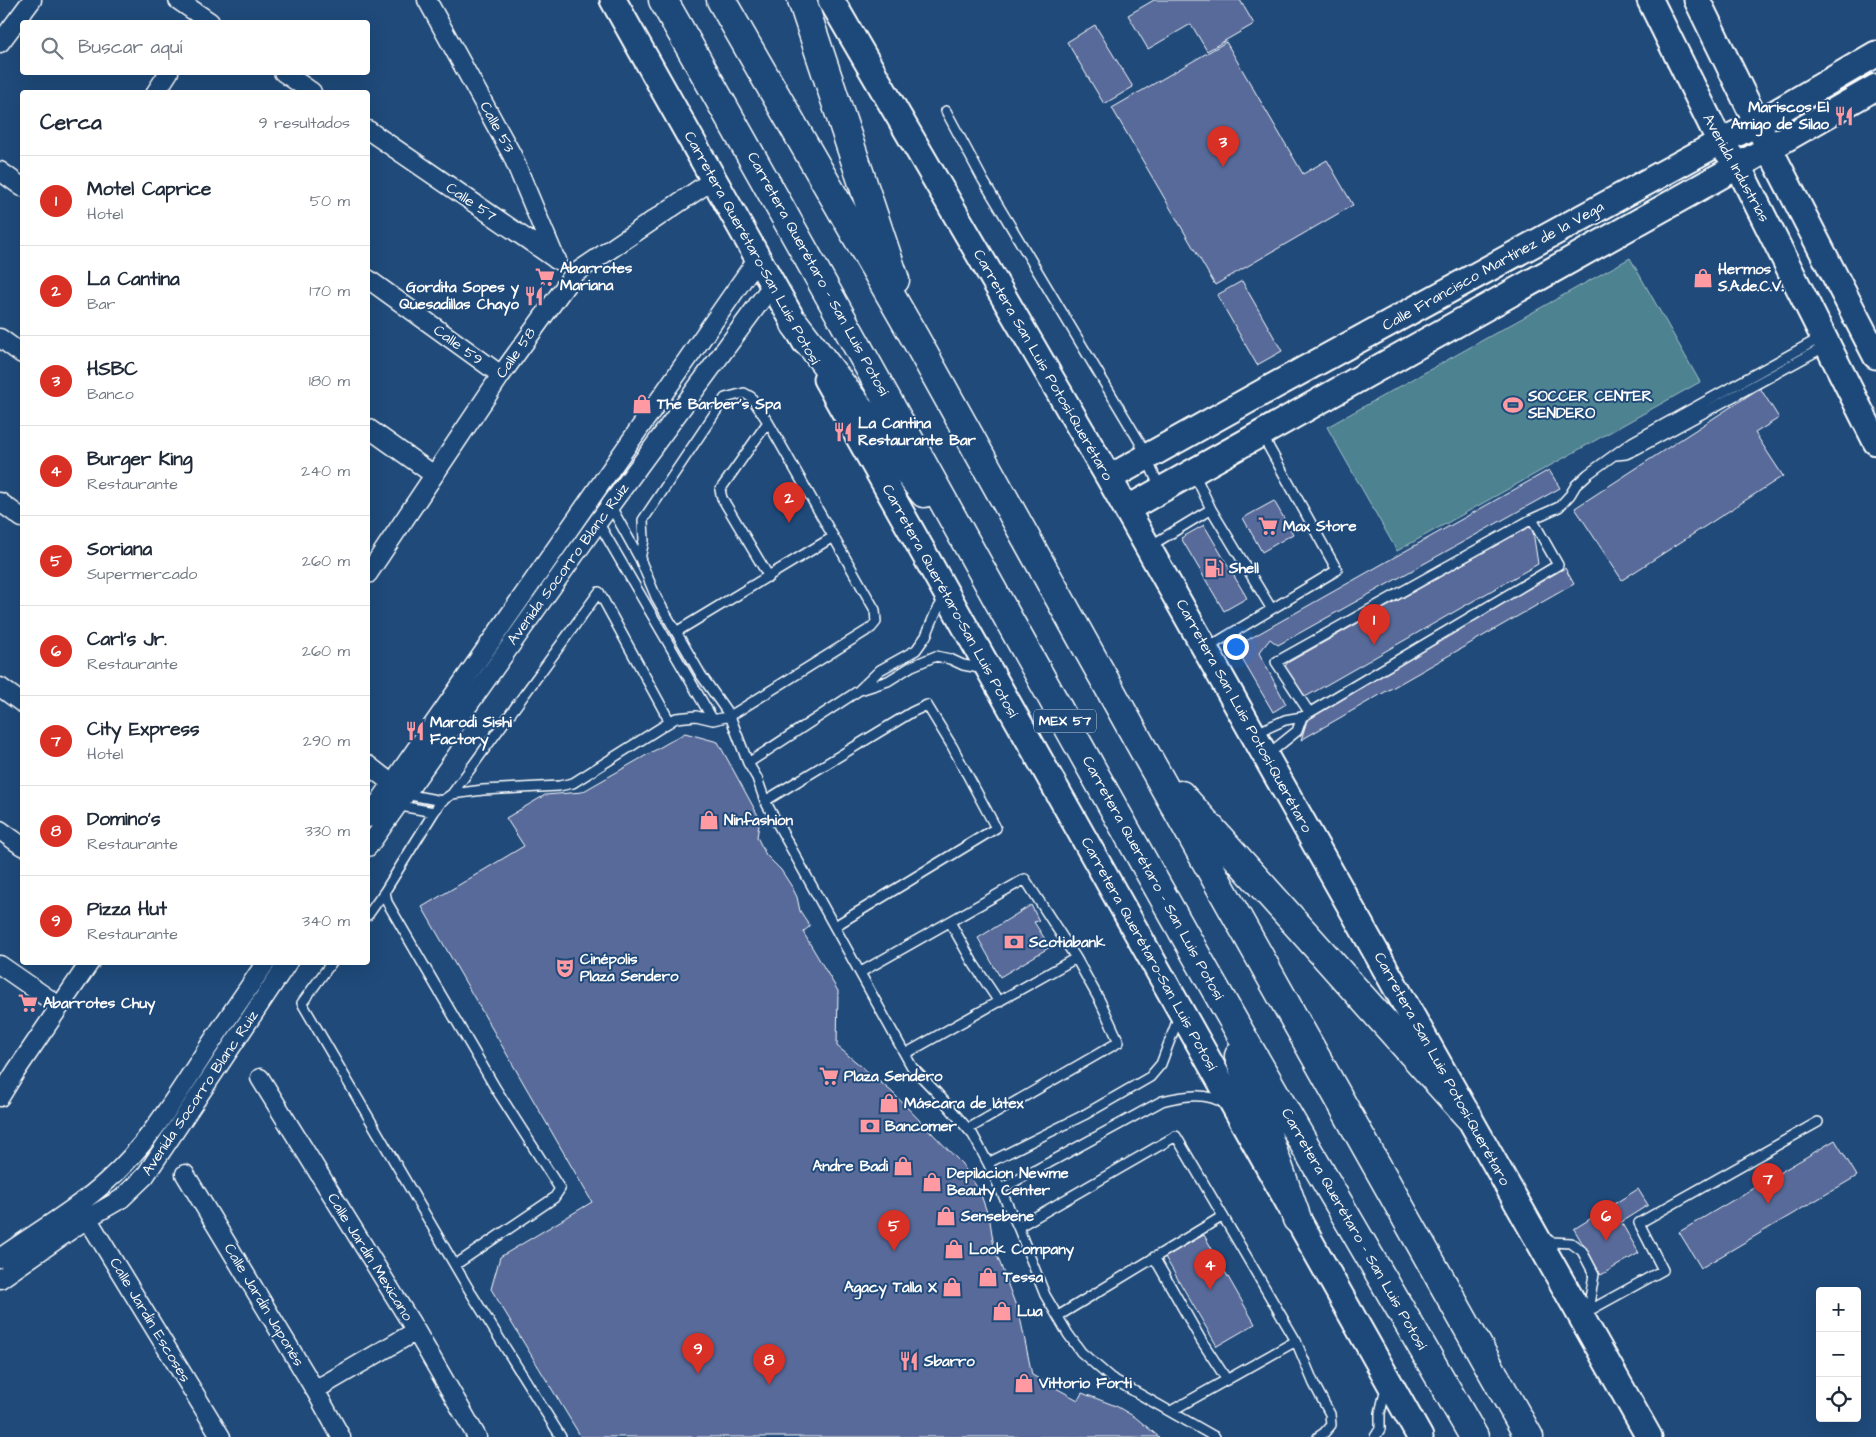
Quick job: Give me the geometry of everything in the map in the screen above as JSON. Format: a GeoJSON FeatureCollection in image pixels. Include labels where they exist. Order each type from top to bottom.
{"type":"FeatureCollection","features":[{"type":"Feature","properties":{"kind":"highway","name":"Carretera Querétaro - San Luis Potosí"},"geometry":{"type":"LineString","coordinates":[[663,0],[875,375],[1217,993],[1474,1437]]}},
{"type":"Feature","properties":{"kind":"highway","name":"MEX 57"},"geometry":{"type":"LineString","coordinates":[[721,0],[915,338],[1529,1437]]}},
{"type":"Feature","properties":{"kind":"highway"},"geometry":{"type":"LineString","coordinates":[[802,0],[915,338]]}},
{"type":"Feature","properties":{"kind":"highway"},"geometry":{"type":"LineString","coordinates":[[795,324],[978,564]]}},
{"type":"Feature","properties":{"kind":"highway"},"geometry":{"type":"LineString","coordinates":[[1148,758],[1468,1116]]}},
{"type":"Feature","properties":{"kind":"highway"},"geometry":{"type":"LineString","coordinates":[[1217,993],[1297,1219]]}},
{"type":"Feature","properties":{"kind":"main road","name":"Carretera Querétaro-San Luis Potosí"},"geometry":{"type":"LineString","coordinates":[[613,0],[1420,1437]]}},
{"type":"Feature","properties":{"kind":"main road","name":"Carretera San Luis Potosí-Querétaro"},"geometry":{"type":"LineString","coordinates":[[831,0],[1127,509],[1468,1116],[1534,1232],[1584,1313],[1649,1437]]}},
{"type":"Feature","properties":{"kind":"main road","name":"Avenida Industrias"},"geometry":{"type":"LineString","coordinates":[[1650,0],[1720,142],[1738,166],[1876,442]]}},
{"type":"Feature","properties":{"kind":"main road"},"geometry":{"type":"LineString","coordinates":[[1697,0],[1769,148],[1876,356]]}},
{"type":"Feature","properties":{"kind":"main road","name":"Calle Francisco Martínez de la Vega"},"geometry":{"type":"LineString","coordinates":[[1109,478],[1720,142],[1758,123],[1876,54]]}},
{"type":"Feature","properties":{"kind":"main road"},"geometry":{"type":"LineString","coordinates":[[1127,509],[1262,435],[1876,87]]}},
{"type":"Feature","properties":{"kind":"main road"},"geometry":{"type":"LineString","coordinates":[[1603,206],[1618,234]]}},
{"type":"Feature","properties":{"kind":"main road"},"geometry":{"type":"LineString","coordinates":[[1274,386],[1292,418]]}},
{"type":"Feature","properties":{"kind":"street"},"geometry":{"type":"LineString","coordinates":[[0,43],[6,24],[32,0]]}},
{"type":"Feature","properties":{"kind":"street"},"geometry":{"type":"LineString","coordinates":[[178,0],[203,20]]}},
{"type":"Feature","properties":{"kind":"street","name":"Calle 53"},"geometry":{"type":"LineString","coordinates":[[427,0],[512,155],[556,260]]}},
{"type":"Feature","properties":{"kind":"street"},"geometry":{"type":"LineString","coordinates":[[157,90],[167,75]]}},
{"type":"Feature","properties":{"kind":"street"},"geometry":{"type":"LineString","coordinates":[[287,75],[309,90]]}},
{"type":"Feature","properties":{"kind":"street","name":"Calle 57"},"geometry":{"type":"LineString","coordinates":[[370,131],[574,274]]}},
{"type":"Feature","properties":{"kind":"street"},"geometry":{"type":"LineString","coordinates":[[2,176],[20,186]]}},
{"type":"Feature","properties":{"kind":"street","name":"Calle 58"},"geometry":{"type":"LineString","coordinates":[[370,571],[501,375],[574,274],[714,179]]}},
{"type":"Feature","properties":{"kind":"street","name":"Avenida Socorro Blanc Ruiz"},"geometry":{"type":"LineString","coordinates":[[370,843],[394,795],[758,258]]}},
{"type":"Feature","properties":{"kind":"street","name":"Calle 59"},"geometry":{"type":"LineString","coordinates":[[370,280],[501,375]]}},
{"type":"Feature","properties":{"kind":"street","name":"Avenida Socorro Blanc Ruiz"},"geometry":{"type":"LineString","coordinates":[[370,816],[394,795],[773,284]]}},
{"type":"Feature","properties":{"kind":"street"},"geometry":{"type":"LineString","coordinates":[[705,334],[718,335],[724,340],[725,349]]}},
{"type":"Feature","properties":{"kind":"street"},"geometry":{"type":"LineString","coordinates":[[0,338],[20,353]]}},
{"type":"Feature","properties":{"kind":"street"},"geometry":{"type":"LineString","coordinates":[[370,429],[434,475]]}},
{"type":"Feature","properties":{"kind":"street"},"geometry":{"type":"LineString","coordinates":[[0,502],[20,517]]}},
{"type":"Feature","properties":{"kind":"street"},"geometry":{"type":"LineString","coordinates":[[0,687],[20,702]]}},
{"type":"Feature","properties":{"kind":"street"},"geometry":{"type":"LineString","coordinates":[[370,767],[394,795]]}},
{"type":"Feature","properties":{"kind":"street"},"geometry":{"type":"LineString","coordinates":[[0,830],[20,845]]}},
{"type":"Feature","properties":{"kind":"street"},"geometry":{"type":"LineString","coordinates":[[0,965],[59,1006]]}},
{"type":"Feature","properties":{"kind":"street"},"geometry":{"type":"LineString","coordinates":[[0,1097],[88,965]]}},
{"type":"Feature","properties":{"kind":"street","name":"Avenida Socorro Blanc Ruiz"},"geometry":{"type":"LineString","coordinates":[[0,1279],[83,1210],[154,1132],[223,1024],[264,965]]}},
{"type":"Feature","properties":{"kind":"street","name":"Avenida Socorro Blanc Ruiz"},"geometry":{"type":"LineString","coordinates":[[0,1258],[83,1210],[121,1199],[145,1176],[234,1040],[286,965]]}},
{"type":"Feature","properties":{"kind":"street"},"geometry":{"type":"LineString","coordinates":[[223,1024],[234,1040]]}},
{"type":"Feature","properties":{"kind":"street","name":"Calle Jardín Mexicano"},"geometry":{"type":"LineString","coordinates":[[260,1078],[416,1331],[477,1437]]}},
{"type":"Feature","properties":{"kind":"street"},"geometry":{"type":"LineString","coordinates":[[154,1132],[166,1145]]}},
{"type":"Feature","properties":{"kind":"street","name":"Calle Jardín Japonés"},"geometry":{"type":"LineString","coordinates":[[185,1174],[315,1390],[341,1437]]}},
{"type":"Feature","properties":{"kind":"street","name":"Calle Jardín Escoses"},"geometry":{"type":"LineString","coordinates":[[83,1210],[221,1437]]}},
{"type":"Feature","properties":{"kind":"street"},"geometry":{"type":"LineString","coordinates":[[315,1390],[416,1331]]}},
{"type":"Feature","properties":{"kind":"lane"},"geometry":{"type":"LineString","coordinates":[[946,111],[984,180],[1139,441],[1162,490]]}},
{"type":"Feature","properties":{"kind":"lane"},"geometry":{"type":"LineString","coordinates":[[1306,715],[1276,662],[1532,519],[1559,507],[1576,485],[1588,474],[1632,442],[1825,341]]}},
{"type":"Feature","properties":{"kind":"lane"},"geometry":{"type":"LineString","coordinates":[[452,794],[483,790],[559,786],[573,783],[676,718],[696,716],[713,720],[730,716],[871,628],[876,622],[875,610],[768,422],[751,397],[744,393],[725,398],[643,520],[644,540],[640,559]]}},
{"type":"Feature","properties":{"kind":"lane"},"geometry":{"type":"LineString","coordinates":[[768,422],[720,490],[722,498],[769,577]]}},
{"type":"Feature","properties":{"kind":"lane"},"geometry":{"type":"LineString","coordinates":[[1206,649],[1271,608],[1338,570],[1262,435]]}},
{"type":"Feature","properties":{"kind":"lane"},"geometry":{"type":"LineString","coordinates":[[1193,472],[1211,509],[1271,608]]}},
{"type":"Feature","properties":{"kind":"lane"},"geometry":{"type":"LineString","coordinates":[[610,505],[640,559],[656,597],[701,676],[730,716],[765,801],[836,926],[912,1067],[968,1129],[988,1163],[1018,1227],[1045,1295],[1081,1352],[1099,1369],[1125,1387],[1172,1411],[1215,1437]]}},
{"type":"Feature","properties":{"kind":"lane"},"geometry":{"type":"LineString","coordinates":[[1148,547],[1211,509]]}},
{"type":"Feature","properties":{"kind":"lane"},"geometry":{"type":"LineString","coordinates":[[1253,734],[1284,720],[1306,715],[1558,565],[1532,519]]}},
{"type":"Feature","properties":{"kind":"lane"},"geometry":{"type":"LineString","coordinates":[[598,522],[713,720]]}},
{"type":"Feature","properties":{"kind":"lane"},"geometry":{"type":"LineString","coordinates":[[676,632],[833,537]]}},
{"type":"Feature","properties":{"kind":"lane"},"geometry":{"type":"LineString","coordinates":[[370,912],[434,812],[442,801],[452,794],[599,592],[670,722]]}},
{"type":"Feature","properties":{"kind":"lane"},"geometry":{"type":"LineString","coordinates":[[748,763],[858,691],[880,670],[916,650],[926,636],[935,614],[947,595]]}},
{"type":"Feature","properties":{"kind":"lane"},"geometry":{"type":"LineString","coordinates":[[858,691],[888,681],[912,666],[936,656],[950,659],[963,665],[989,670]]}},
{"type":"Feature","properties":{"kind":"lane"},"geometry":{"type":"LineString","coordinates":[[765,801],[912,712],[927,705],[952,746],[996,828],[836,926]]}},
{"type":"Feature","properties":{"kind":"lane"},"geometry":{"type":"LineString","coordinates":[[1266,756],[1298,731],[1306,715]]}},
{"type":"Feature","properties":{"kind":"lane"},"geometry":{"type":"LineString","coordinates":[[394,795],[442,801]]}},
{"type":"Feature","properties":{"kind":"lane"},"geometry":{"type":"LineString","coordinates":[[394,795],[434,812]]}},
{"type":"Feature","properties":{"kind":"lane"},"geometry":{"type":"LineString","coordinates":[[861,972],[1025,879],[1076,958],[1100,1001],[1119,1042],[968,1129]]}},
{"type":"Feature","properties":{"kind":"lane"},"geometry":{"type":"LineString","coordinates":[[385,891],[387,902],[496,1089],[560,1189],[554,1198],[455,1265]]}},
{"type":"Feature","properties":{"kind":"lane"},"geometry":{"type":"LineString","coordinates":[[950,922],[973,963],[999,1002]]}},
{"type":"Feature","properties":{"kind":"lane"},"geometry":{"type":"LineString","coordinates":[[905,1054],[1076,958]]}},
{"type":"Feature","properties":{"kind":"lane"},"geometry":{"type":"LineString","coordinates":[[330,965],[302,1002],[470,1294],[561,1437]]}},
{"type":"Feature","properties":{"kind":"lane"},"geometry":{"type":"LineString","coordinates":[[988,1163],[1084,1115],[1150,1077],[1161,1064],[1181,1011]]}},
{"type":"Feature","properties":{"kind":"lane"},"geometry":{"type":"LineString","coordinates":[[1001,1189],[1162,1101],[1184,1096],[1205,1096],[1223,1102],[1239,1116]]}},
{"type":"Feature","properties":{"kind":"lane"},"geometry":{"type":"LineString","coordinates":[[1584,1313],[1663,1270],[1639,1223],[1818,1122]]}},
{"type":"Feature","properties":{"kind":"lane"},"geometry":{"type":"LineString","coordinates":[[1018,1227],[1176,1136],[1296,1342],[1314,1384],[1330,1414],[1331,1425],[1318,1437]]}},
{"type":"Feature","properties":{"kind":"lane"},"geometry":{"type":"LineString","coordinates":[[1058,1316],[1223,1216]]}},
{"type":"Feature","properties":{"kind":"lane"},"geometry":{"type":"LineString","coordinates":[[1534,1232],[1552,1242],[1570,1243],[1582,1251],[1594,1274],[1584,1313]]}},
{"type":"Feature","properties":{"kind":"lane"},"geometry":{"type":"LineString","coordinates":[[1154,1257],[1201,1340],[1227,1380]]}},
{"type":"Feature","properties":{"kind":"lane"},"geometry":{"type":"LineString","coordinates":[[1172,1411],[1296,1342]]}},
{"type":"Feature","properties":{"kind":"lane"},"geometry":{"type":"LineString","coordinates":[[1375,1437],[1380,1429],[1380,1413],[1388,1380]]}},
{"type":"Feature","properties":{"kind":"green space","name":"SOCCER CENTER SENDERO"},"geometry":{"type":"Polygon","coordinates":[[[1630,258],[1700,382],[1397,551],[1327,427],[1630,258]]]}},
{"type":"Feature","properties":{"kind":"building"},"geometry":{"type":"Polygon","coordinates":[[[1154,0],[1240,0],[1254,24],[1207,51],[1191,24],[1148,49],[1128,15],[1154,0]]]}},
{"type":"Feature","properties":{"kind":"building"},"geometry":{"type":"Polygon","coordinates":[[[1095,25],[1133,87],[1104,104],[1067,42],[1095,25]]]}},
{"type":"Feature","properties":{"kind":"building"},"geometry":{"type":"Polygon","coordinates":[[[1226,42],[1303,174],[1327,160],[1353,205],[1215,285],[1112,108],[1226,42]]]}},
{"type":"Feature","properties":{"kind":"building"},"geometry":{"type":"Polygon","coordinates":[[[1242,281],[1282,351],[1257,365],[1217,295],[1242,281]]]}},
{"type":"Feature","properties":{"kind":"building"},"geometry":{"type":"Polygon","coordinates":[[[1760,388],[1779,418],[1755,433],[1783,476],[1622,580],[1575,508],[1760,388]]]}},
{"type":"Feature","properties":{"kind":"building"},"geometry":{"type":"Polygon","coordinates":[[[1549,470],[1560,488],[1278,645],[1270,639],[1259,653],[1286,704],[1273,712],[1235,647],[1549,470]]]}},
{"type":"Feature","properties":{"kind":"building","name":"Max Store"},"geometry":{"type":"Polygon","coordinates":[[[1274,501],[1293,534],[1262,552],[1243,518],[1274,501]]]}},
{"type":"Feature","properties":{"kind":"building","name":"Shell"},"geometry":{"type":"Polygon","coordinates":[[[1204,525],[1247,598],[1224,611],[1181,538],[1204,525]]]}},
{"type":"Feature","properties":{"kind":"building"},"geometry":{"type":"Polygon","coordinates":[[[1532,525],[1538,564],[1307,696],[1300,694],[1284,669],[1287,663],[1532,525]]]}},
{"type":"Feature","properties":{"kind":"building"},"geometry":{"type":"Polygon","coordinates":[[[1565,568],[1574,584],[1301,740],[1309,714],[1565,568]]]}},
{"type":"Feature","properties":{"kind":"building"},"geometry":{"type":"Polygon","coordinates":[[[685,733],[718,742],[760,819],[757,837],[766,855],[781,870],[792,887],[797,897],[800,911],[810,926],[803,932],[838,991],[837,1046],[892,1092],[962,1164],[980,1192],[990,1221],[994,1247],[1020,1317],[1032,1375],[1078,1400],[1082,1393],[1116,1406],[1135,1417],[1159,1437],[581,1437],[491,1289],[500,1257],[592,1202],[422,907],[524,846],[506,818],[545,795],[582,792],[685,733]]]}},
{"type":"Feature","properties":{"kind":"building","name":"Scotiabank"},"geometry":{"type":"Polygon","coordinates":[[[1031,905],[1039,921],[1034,922],[1050,947],[1000,977],[978,938],[1031,905]]]}},
{"type":"Feature","properties":{"kind":"building"},"geometry":{"type":"Polygon","coordinates":[[[1835,1140],[1857,1176],[1701,1268],[1679,1232],[1835,1140]]]}},
{"type":"Feature","properties":{"kind":"building"},"geometry":{"type":"Polygon","coordinates":[[[1638,1189],[1648,1205],[1621,1222],[1639,1253],[1601,1275],[1574,1229],[1638,1189]]]}},
{"type":"Feature","properties":{"kind":"building"},"geometry":{"type":"Polygon","coordinates":[[[1204,1235],[1255,1324],[1217,1346],[1165,1257],[1204,1235]]]}},
{"type":"Feature","properties":{"kind":"place","name":"Mariscos El Amigo de Silao"},"geometry":{"type":"Point","coordinates":[1844,116]}},
{"type":"Feature","properties":{"kind":"place","name":"HSBC"},"geometry":{"type":"Point","coordinates":[1223,167]}},
{"type":"Feature","properties":{"kind":"place","name":"Abarrotes Mariana"},"geometry":{"type":"Point","coordinates":[545,277]}},
{"type":"Feature","properties":{"kind":"place","name":"Hermos S.A.de.C.V."},"geometry":{"type":"Point","coordinates":[1703,278]}},
{"type":"Feature","properties":{"kind":"place","name":"Gordita Sopes y Quesadillas Chayo"},"geometry":{"type":"Point","coordinates":[534,296]}},
{"type":"Feature","properties":{"kind":"place","name":"The Barber's Spa"},"geometry":{"type":"Point","coordinates":[642,404]}},
{"type":"Feature","properties":{"kind":"place","name":"SOCCER CENTER SENDERO"},"geometry":{"type":"Point","coordinates":[1513,405]}},
{"type":"Feature","properties":{"kind":"place","name":"La Cantina Restaurante Bar"},"geometry":{"type":"Point","coordinates":[843,432]}},
{"type":"Feature","properties":{"kind":"place","name":"La Cantina"},"geometry":{"type":"Point","coordinates":[789,523]}},
{"type":"Feature","properties":{"kind":"place","name":"Max Store"},"geometry":{"type":"Point","coordinates":[1268,526]}},
{"type":"Feature","properties":{"kind":"place","name":"Shell"},"geometry":{"type":"Point","coordinates":[1214,568]}},
{"type":"Feature","properties":{"kind":"place","name":"Motel Caprice"},"geometry":{"type":"Point","coordinates":[1374,645]}},
{"type":"Feature","properties":{"kind":"place","name":"Marodi Sishi Factory"},"geometry":{"type":"Point","coordinates":[415,731]}},
{"type":"Feature","properties":{"kind":"place","name":"Ninfashion"},"geometry":{"type":"Point","coordinates":[709,820]}},
{"type":"Feature","properties":{"kind":"place","name":"Scotiabank"},"geometry":{"type":"Point","coordinates":[1014,942]}},
{"type":"Feature","properties":{"kind":"place","name":"Cinépolis Plaza Sendero"},"geometry":{"type":"Point","coordinates":[565,968]}},
{"type":"Feature","properties":{"kind":"place","name":"Abarrotes Chuy"},"geometry":{"type":"Point","coordinates":[28,1003]}},
{"type":"Feature","properties":{"kind":"place","name":"Plaza Sendero"},"geometry":{"type":"Point","coordinates":[829,1076]}},
{"type":"Feature","properties":{"kind":"place","name":"Máscara de látex"},"geometry":{"type":"Point","coordinates":[889,1103]}},
{"type":"Feature","properties":{"kind":"place","name":"Bancomer"},"geometry":{"type":"Point","coordinates":[870,1126]}},
{"type":"Feature","properties":{"kind":"place","name":"Andre Badi"},"geometry":{"type":"Point","coordinates":[903,1166]}},
{"type":"Feature","properties":{"kind":"place","name":"Depilacion Newme Beauty Center"},"geometry":{"type":"Point","coordinates":[932,1182]}},
{"type":"Feature","properties":{"kind":"place","name":"City Express"},"geometry":{"type":"Point","coordinates":[1768,1204]}},
{"type":"Feature","properties":{"kind":"place","name":"Sensebene"},"geometry":{"type":"Point","coordinates":[946,1216]}},
{"type":"Feature","properties":{"kind":"place","name":"Carl's Jr."},"geometry":{"type":"Point","coordinates":[1606,1241]}},
{"type":"Feature","properties":{"kind":"place","name":"Look Company"},"geometry":{"type":"Point","coordinates":[954,1249]}},
{"type":"Feature","properties":{"kind":"place","name":"Soriana"},"geometry":{"type":"Point","coordinates":[894,1251]}},
{"type":"Feature","properties":{"kind":"place","name":"Tessa"},"geometry":{"type":"Point","coordinates":[988,1277]}},
{"type":"Feature","properties":{"kind":"place","name":"Agacy Talla X"},"geometry":{"type":"Point","coordinates":[952,1287]}},
{"type":"Feature","properties":{"kind":"place","name":"Burger King"},"geometry":{"type":"Point","coordinates":[1210,1290]}},
{"type":"Feature","properties":{"kind":"place","name":"Lua"},"geometry":{"type":"Point","coordinates":[1002,1311]}},
{"type":"Feature","properties":{"kind":"place","name":"Sbarro"},"geometry":{"type":"Point","coordinates":[909,1361]}},
{"type":"Feature","properties":{"kind":"place","name":"Pizza Hut"},"geometry":{"type":"Point","coordinates":[698,1374]}},
{"type":"Feature","properties":{"kind":"place","name":"Vittorio Forti"},"geometry":{"type":"Point","coordinates":[1024,1383]}},
{"type":"Feature","properties":{"kind":"place","name":"Domino's"},"geometry":{"type":"Point","coordinates":[769,1385]}}]}
